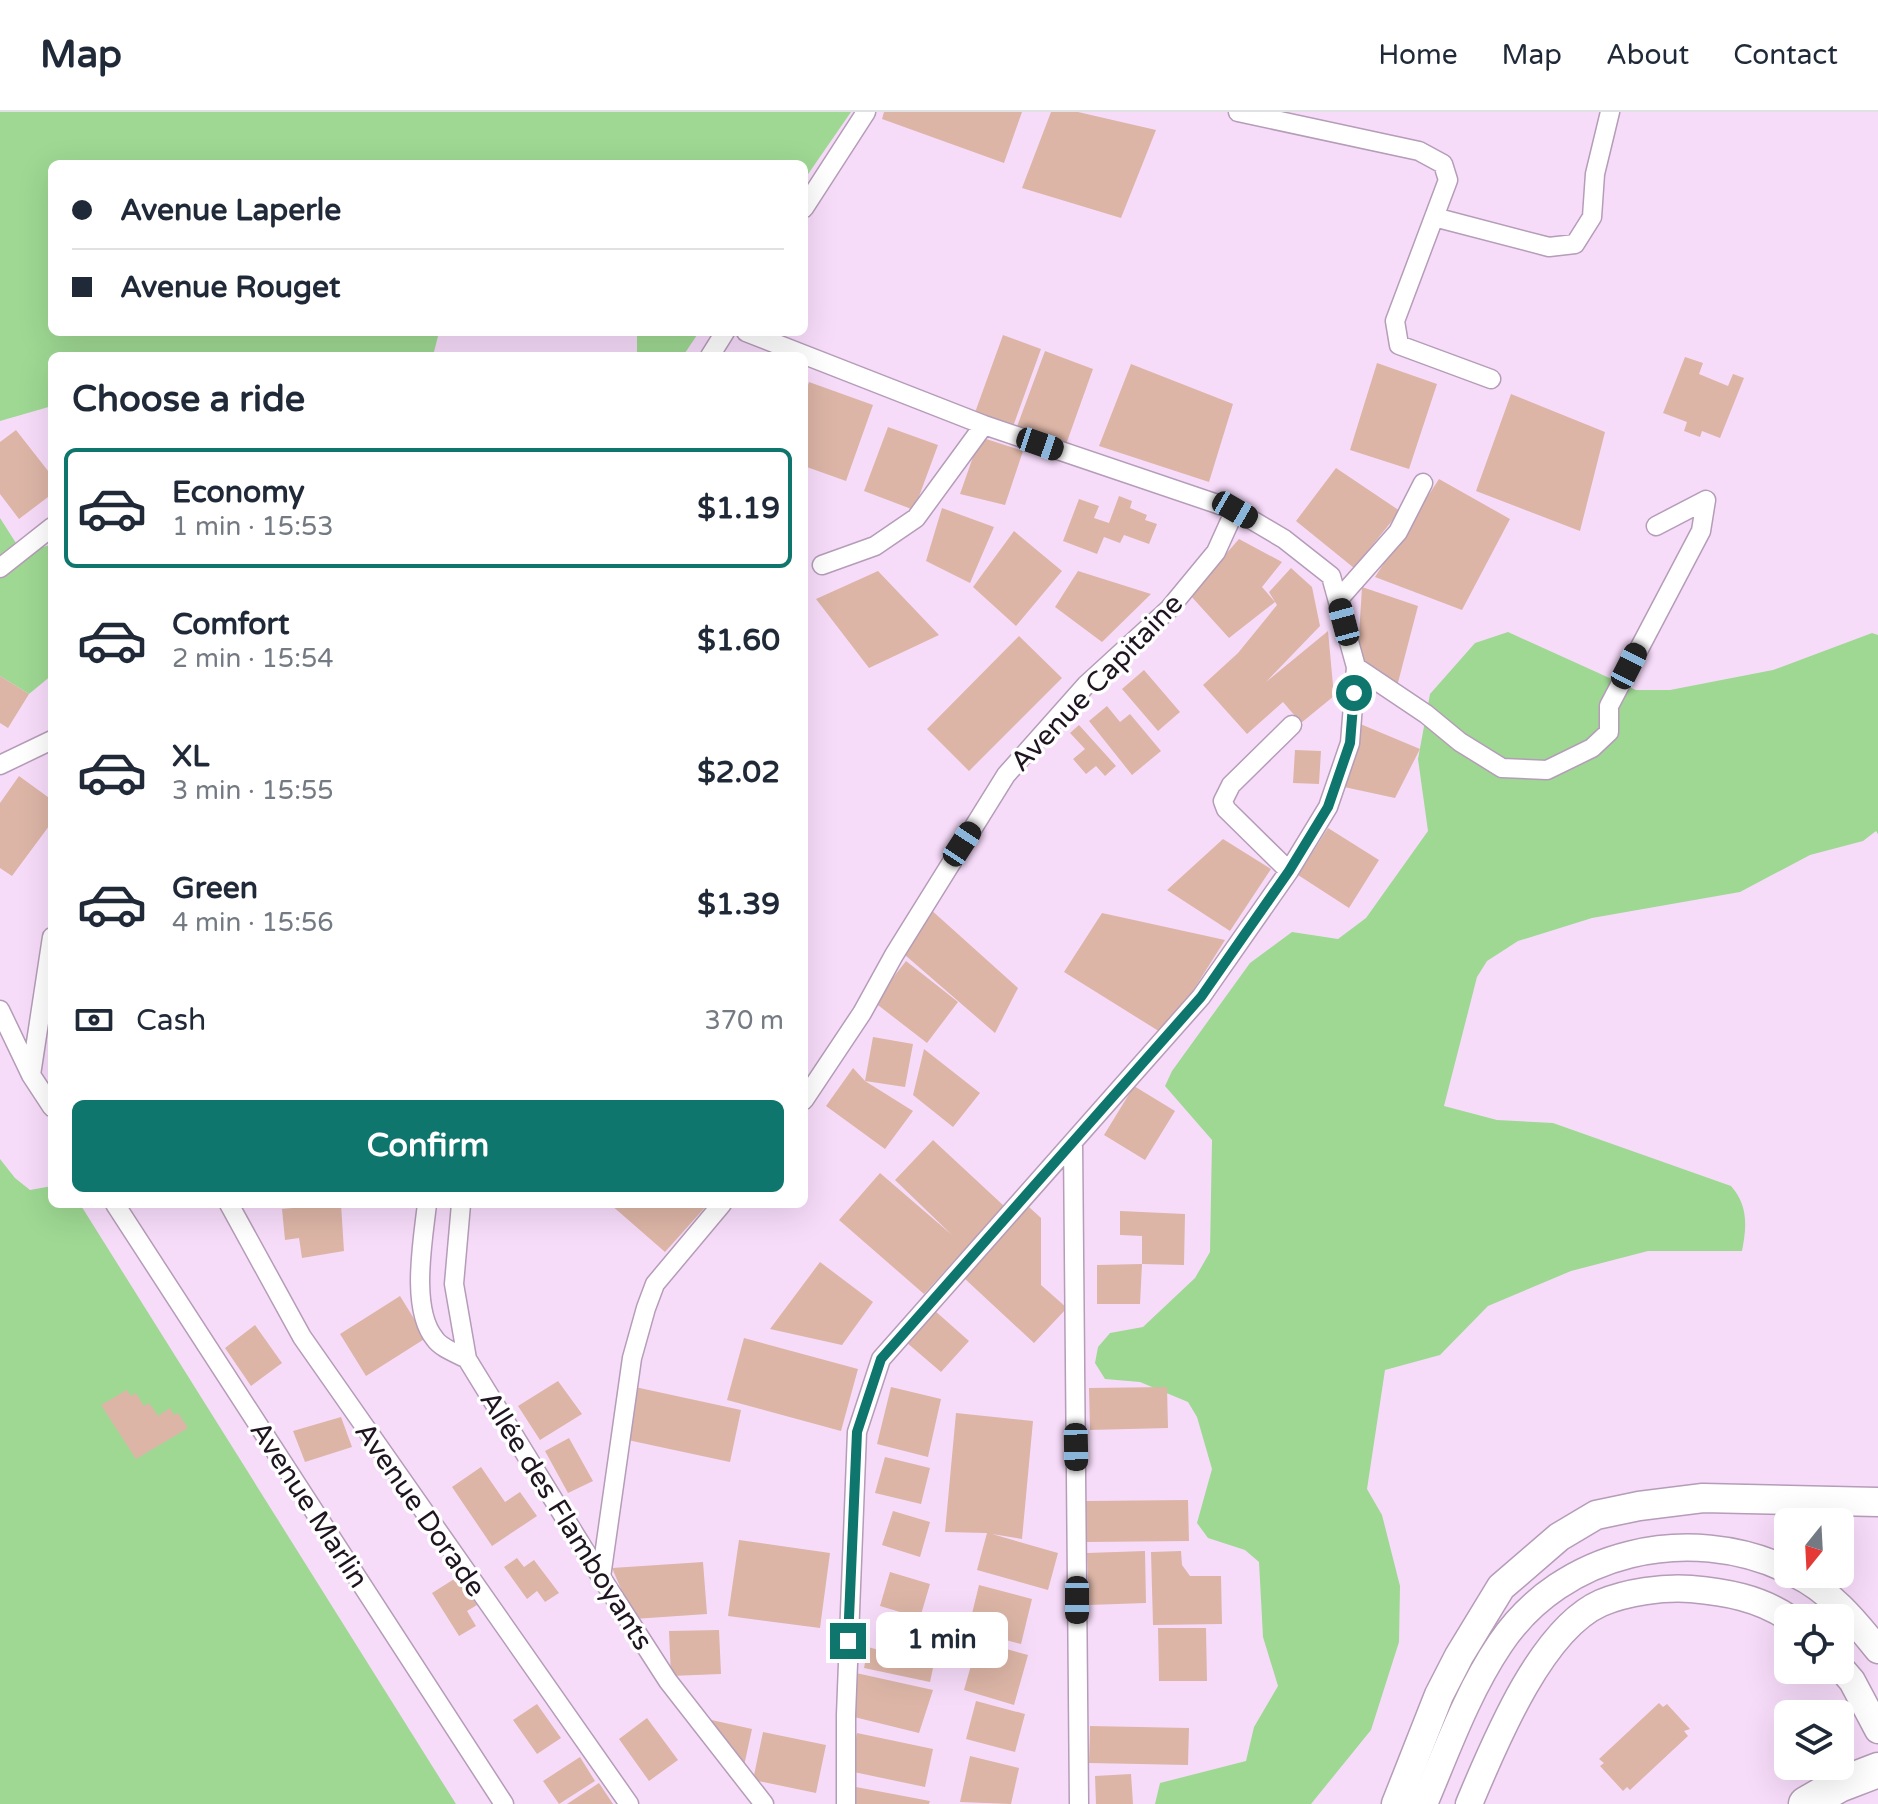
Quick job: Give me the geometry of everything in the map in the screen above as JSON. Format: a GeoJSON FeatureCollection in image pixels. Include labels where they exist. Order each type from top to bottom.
{"type":"FeatureCollection","features":[{"type":"Feature","properties":{"kind":"highway"},"geometry":{"type":"LineString","coordinates":[[1806,1804],[1839,1785],[1878,1770]]}},
{"type":"Feature","properties":{"kind":"main road"},"geometry":{"type":"LineString","coordinates":[[1396,1804],[1429,1720],[1459,1656],[1501,1587],[1559,1537],[1596,1515],[1703,1498],[1878,1502]]}},
{"type":"Feature","properties":{"kind":"street"},"geometry":{"type":"LineString","coordinates":[[808,202],[866,112]]}},
{"type":"Feature","properties":{"kind":"street"},"geometry":{"type":"LineString","coordinates":[[1238,112],[1419,151],[1443,164],[1448,180],[1395,321],[1399,345],[1491,379]]}},
{"type":"Feature","properties":{"kind":"street"},"geometry":{"type":"LineString","coordinates":[[1434,217],[1549,247],[1575,244],[1592,217],[1595,174],[1610,112]]}},
{"type":"Feature","properties":{"kind":"street"},"geometry":{"type":"LineString","coordinates":[[756,336],[797,352]]}},
{"type":"Feature","properties":{"kind":"street"},"geometry":{"type":"LineString","coordinates":[[808,356],[984,425],[1235,510],[1284,539],[1331,576],[1356,667],[1350,743],[1328,807],[1289,871],[1201,997],[881,1359],[857,1432],[846,1715],[846,1804]]}},
{"type":"Feature","properties":{"kind":"street"},"geometry":{"type":"LineString","coordinates":[[822,565],[875,546],[916,518],[984,425]]}},
{"type":"Feature","properties":{"kind":"street"},"geometry":{"type":"LineString","coordinates":[[1338,600],[1398,532],[1423,483]]}},
{"type":"Feature","properties":{"kind":"street"},"geometry":{"type":"LineString","coordinates":[[1356,667],[1426,714],[1460,742],[1502,768],[1547,770],[1592,748],[1609,732],[1609,706],[1701,531],[1706,500],[1656,526]]}},
{"type":"Feature","properties":{"kind":"street","name":"Avenue Capitaine"},"geometry":{"type":"LineString","coordinates":[[808,1094],[862,1013],[901,942],[1006,775],[1086,685],[1169,609],[1216,552],[1235,510]]}},
{"type":"Feature","properties":{"kind":"street"},"geometry":{"type":"LineString","coordinates":[[0,568],[48,530]]}},
{"type":"Feature","properties":{"kind":"street"},"geometry":{"type":"LineString","coordinates":[[1289,871],[1226,809],[1223,801],[1231,785],[1292,725]]}},
{"type":"Feature","properties":{"kind":"street"},"geometry":{"type":"LineString","coordinates":[[0,765],[48,742]]}},
{"type":"Feature","properties":{"kind":"street"},"geometry":{"type":"LineString","coordinates":[[31,1075],[48,967]]}},
{"type":"Feature","properties":{"kind":"street"},"geometry":{"type":"LineString","coordinates":[[0,1010],[31,1075],[48,1101]]}},
{"type":"Feature","properties":{"kind":"street"},"geometry":{"type":"LineString","coordinates":[[1073,1142],[1079,1804]]}},
{"type":"Feature","properties":{"kind":"street","name":"Avenue Marlin"},"geometry":{"type":"LineString","coordinates":[[118,1208],[504,1804]]}},
{"type":"Feature","properties":{"kind":"street","name":"Avenue Dorade"},"geometry":{"type":"LineString","coordinates":[[231,1208],[302,1337],[629,1804]]}},
{"type":"Feature","properties":{"kind":"street"},"geometry":{"type":"LineString","coordinates":[[427,1208],[419,1278],[423,1310],[435,1340],[467,1359]]}},
{"type":"Feature","properties":{"kind":"street","name":"Allée des Flamboyants"},"geometry":{"type":"LineString","coordinates":[[461,1208],[454,1284],[467,1359],[668,1681],[764,1804]]}},
{"type":"Feature","properties":{"kind":"street"},"geometry":{"type":"LineString","coordinates":[[601,1577],[632,1358],[646,1308],[655,1284],[719,1208]]}},
{"type":"Feature","properties":{"kind":"street"},"geometry":{"type":"LineString","coordinates":[[1424,1804],[1472,1693],[1501,1642],[1536,1602],[1570,1576],[1599,1563],[1653,1548],[1695,1547],[1744,1554],[1774,1565]]}},
{"type":"Feature","properties":{"kind":"street"},"geometry":{"type":"LineString","coordinates":[[1469,1804],[1503,1722],[1541,1662],[1566,1629],[1600,1603],[1664,1587],[1726,1592],[1774,1608]]}},
{"type":"Feature","properties":{"kind":"street"},"geometry":{"type":"LineString","coordinates":[[1818,1588],[1844,1610],[1878,1650]]}},
{"type":"Feature","properties":{"kind":"street"},"geometry":{"type":"LineString","coordinates":[[1854,1684],[1878,1730]]}},
{"type":"Feature","properties":{"kind":"green space"},"geometry":{"type":"Polygon","coordinates":[[[0,112],[851,112],[808,174],[808,160],[48,160],[48,336],[438,336],[434,352],[48,352],[48,407],[0,421],[0,112]]]}},
{"type":"Feature","properties":{"kind":"green space"},"geometry":{"type":"Polygon","coordinates":[[[637,336],[696,336],[686,352],[637,352],[637,336]]]}},
{"type":"Feature","properties":{"kind":"green space"},"geometry":{"type":"Polygon","coordinates":[[[0,518],[23,554],[48,545],[48,678],[29,694],[0,676],[0,518]]]}},
{"type":"Feature","properties":{"kind":"green space"},"geometry":{"type":"Polygon","coordinates":[[[1508,632],[1636,690],[1670,690],[1773,670],[1872,633],[1878,635],[1878,834],[1876,831],[1863,841],[1810,855],[1740,892],[1592,918],[1518,941],[1487,961],[1477,977],[1444,1106],[1497,1120],[1553,1123],[1731,1186],[1741,1201],[1745,1216],[1742,1251],[1648,1251],[1571,1271],[1488,1306],[1440,1355],[1385,1370],[1367,1489],[1382,1515],[1400,1586],[1399,1642],[1371,1730],[1311,1804],[1155,1804],[1160,1783],[1246,1761],[1254,1727],[1278,1686],[1263,1637],[1259,1562],[1245,1550],[1208,1538],[1197,1523],[1212,1469],[1197,1417],[1188,1402],[1140,1382],[1105,1379],[1095,1363],[1098,1347],[1110,1333],[1143,1327],[1195,1278],[1210,1252],[1212,1140],[1165,1086],[1172,1071],[1250,963],[1292,932],[1338,939],[1366,918],[1428,831],[1418,759],[1430,694],[1475,643],[1508,632]]]}},
{"type":"Feature","properties":{"kind":"green space"},"geometry":{"type":"Polygon","coordinates":[[[0,1159],[15,1178],[30,1190],[48,1187],[48,1208],[83,1208],[456,1804],[0,1804],[0,1159]]]}},
{"type":"Feature","properties":{"kind":"building"},"geometry":{"type":"Polygon","coordinates":[[[884,112],[1022,112],[1004,163],[882,119],[884,112]]]}},
{"type":"Feature","properties":{"kind":"building"},"geometry":{"type":"Polygon","coordinates":[[[1051,112],[1078,112],[1156,130],[1121,218],[1022,188],[1051,112]]]}},
{"type":"Feature","properties":{"kind":"building"},"geometry":{"type":"Polygon","coordinates":[[[1003,335],[1041,349],[1011,432],[973,418],[1003,335]]]}},
{"type":"Feature","properties":{"kind":"building"},"geometry":{"type":"Polygon","coordinates":[[[1045,351],[1093,369],[1064,450],[1015,432],[1045,351]]]}},
{"type":"Feature","properties":{"kind":"building"},"geometry":{"type":"Polygon","coordinates":[[[1685,357],[1703,363],[1699,374],[1728,386],[1733,374],[1744,378],[1720,438],[1702,431],[1700,437],[1684,431],[1687,422],[1663,413],[1685,357]]]}},
{"type":"Feature","properties":{"kind":"building"},"geometry":{"type":"Polygon","coordinates":[[[1377,363],[1437,384],[1409,469],[1350,450],[1377,363]]]}},
{"type":"Feature","properties":{"kind":"building"},"geometry":{"type":"Polygon","coordinates":[[[1131,364],[1233,404],[1209,482],[1099,446],[1131,364]]]}},
{"type":"Feature","properties":{"kind":"building"},"geometry":{"type":"Polygon","coordinates":[[[809,382],[873,405],[846,481],[808,467],[809,382]]]}},
{"type":"Feature","properties":{"kind":"building"},"geometry":{"type":"Polygon","coordinates":[[[1511,394],[1605,432],[1580,531],[1476,491],[1511,394]]]}},
{"type":"Feature","properties":{"kind":"building"},"geometry":{"type":"Polygon","coordinates":[[[888,427],[938,445],[914,510],[864,491],[888,427]]]}},
{"type":"Feature","properties":{"kind":"building"},"geometry":{"type":"Polygon","coordinates":[[[16,430],[48,471],[48,497],[19,519],[0,494],[0,442],[16,430]]]}},
{"type":"Feature","properties":{"kind":"building"},"geometry":{"type":"Polygon","coordinates":[[[980,437],[1023,451],[1005,505],[960,494],[980,437]]]}},
{"type":"Feature","properties":{"kind":"building"},"geometry":{"type":"Polygon","coordinates":[[[1336,468],[1400,511],[1354,568],[1296,521],[1336,468]]]}},
{"type":"Feature","properties":{"kind":"building"},"geometry":{"type":"Polygon","coordinates":[[[1439,479],[1510,519],[1462,610],[1375,577],[1439,479]]]}},
{"type":"Feature","properties":{"kind":"building"},"geometry":{"type":"Polygon","coordinates":[[[1119,496],[1132,501],[1130,508],[1147,515],[1145,520],[1157,524],[1149,544],[1124,535],[1120,543],[1104,537],[1097,554],[1063,541],[1079,499],[1099,506],[1094,518],[1109,523],[1119,496]]]}},
{"type":"Feature","properties":{"kind":"building"},"geometry":{"type":"Polygon","coordinates":[[[942,508],[994,527],[970,583],[926,561],[942,508]]]}},
{"type":"Feature","properties":{"kind":"building"},"geometry":{"type":"Polygon","coordinates":[[[1014,531],[1062,571],[1016,626],[973,587],[1014,531]]]}},
{"type":"Feature","properties":{"kind":"building"},"geometry":{"type":"Polygon","coordinates":[[[1239,539],[1282,562],[1262,587],[1275,602],[1229,638],[1190,595],[1239,539]]]}},
{"type":"Feature","properties":{"kind":"building"},"geometry":{"type":"Polygon","coordinates":[[[1291,568],[1312,587],[1320,626],[1266,682],[1328,631],[1334,696],[1301,723],[1283,702],[1247,734],[1203,685],[1238,653],[1277,605],[1269,592],[1291,568]]]}},
{"type":"Feature","properties":{"kind":"building"},"geometry":{"type":"Polygon","coordinates":[[[878,571],[939,635],[869,668],[816,599],[878,571]]]}},
{"type":"Feature","properties":{"kind":"building"},"geometry":{"type":"Polygon","coordinates":[[[1078,571],[1151,594],[1102,642],[1055,607],[1078,571]]]}},
{"type":"Feature","properties":{"kind":"building"},"geometry":{"type":"Polygon","coordinates":[[[1362,587],[1418,606],[1395,694],[1358,653],[1362,587]]]}},
{"type":"Feature","properties":{"kind":"building"},"geometry":{"type":"Polygon","coordinates":[[[1019,636],[1062,678],[969,771],[927,729],[1019,636]]]}},
{"type":"Feature","properties":{"kind":"building"},"geometry":{"type":"Polygon","coordinates":[[[1144,670],[1180,712],[1158,731],[1122,689],[1144,670]]]}},
{"type":"Feature","properties":{"kind":"building"},"geometry":{"type":"Polygon","coordinates":[[[0,676],[29,694],[8,728],[0,723],[0,676]]]}},
{"type":"Feature","properties":{"kind":"building"},"geometry":{"type":"Polygon","coordinates":[[[1107,706],[1120,722],[1130,714],[1161,751],[1132,775],[1089,721],[1107,706]]]}},
{"type":"Feature","properties":{"kind":"building"},"geometry":{"type":"Polygon","coordinates":[[[1358,723],[1420,749],[1395,798],[1344,787],[1358,723]]]}},
{"type":"Feature","properties":{"kind":"building"},"geometry":{"type":"Polygon","coordinates":[[[1079,725],[1116,766],[1105,776],[1096,766],[1086,774],[1073,759],[1085,749],[1070,733],[1079,725]]]}},
{"type":"Feature","properties":{"kind":"building"},"geometry":{"type":"Polygon","coordinates":[[[1295,750],[1321,751],[1319,784],[1293,783],[1295,750]]]}},
{"type":"Feature","properties":{"kind":"building"},"geometry":{"type":"Polygon","coordinates":[[[19,776],[48,797],[48,827],[12,876],[0,868],[0,803],[19,776]]]}},
{"type":"Feature","properties":{"kind":"building"},"geometry":{"type":"Polygon","coordinates":[[[1328,828],[1379,860],[1349,908],[1298,875],[1328,828]]]}},
{"type":"Feature","properties":{"kind":"building"},"geometry":{"type":"Polygon","coordinates":[[[1223,839],[1271,869],[1230,931],[1167,890],[1223,839]]]}},
{"type":"Feature","properties":{"kind":"building"},"geometry":{"type":"Polygon","coordinates":[[[929,908],[1018,988],[995,1033],[905,955],[929,908]]]}},
{"type":"Feature","properties":{"kind":"building"},"geometry":{"type":"Polygon","coordinates":[[[1102,913],[1225,940],[1165,1035],[1064,972],[1102,913]]]}},
{"type":"Feature","properties":{"kind":"building"},"geometry":{"type":"Polygon","coordinates":[[[906,961],[958,1002],[927,1043],[874,1002],[906,961]]]}},
{"type":"Feature","properties":{"kind":"building"},"geometry":{"type":"Polygon","coordinates":[[[873,1037],[913,1044],[905,1087],[865,1081],[873,1037]]]}},
{"type":"Feature","properties":{"kind":"building"},"geometry":{"type":"Polygon","coordinates":[[[924,1049],[980,1093],[953,1127],[913,1095],[924,1049]]]}},
{"type":"Feature","properties":{"kind":"building"},"geometry":{"type":"Polygon","coordinates":[[[853,1068],[865,1081],[913,1111],[885,1149],[826,1106],[853,1068]]]}},
{"type":"Feature","properties":{"kind":"building"},"geometry":{"type":"Polygon","coordinates":[[[1134,1086],[1175,1111],[1145,1160],[1104,1135],[1134,1086]]]}},
{"type":"Feature","properties":{"kind":"building"},"geometry":{"type":"Polygon","coordinates":[[[933,1140],[1004,1206],[924,1294],[839,1220],[880,1173],[952,1235],[895,1180],[933,1140]]]}},
{"type":"Feature","properties":{"kind":"building"},"geometry":{"type":"Polygon","coordinates":[[[1029,1207],[1041,1218],[1041,1285],[1067,1308],[1034,1343],[964,1278],[1029,1207]]]}},
{"type":"Feature","properties":{"kind":"building"},"geometry":{"type":"Polygon","coordinates":[[[341,1208],[344,1251],[302,1258],[299,1238],[285,1240],[282,1209],[341,1208]]]}},
{"type":"Feature","properties":{"kind":"building"},"geometry":{"type":"Polygon","coordinates":[[[615,1208],[704,1208],[665,1252],[615,1208]]]}},
{"type":"Feature","properties":{"kind":"building"},"geometry":{"type":"Polygon","coordinates":[[[1120,1211],[1185,1214],[1184,1265],[1142,1264],[1142,1236],[1120,1235],[1120,1211]]]}},
{"type":"Feature","properties":{"kind":"building"},"geometry":{"type":"Polygon","coordinates":[[[820,1262],[873,1302],[842,1345],[770,1329],[820,1262]]]}},
{"type":"Feature","properties":{"kind":"building"},"geometry":{"type":"Polygon","coordinates":[[[1142,1264],[1140,1304],[1097,1304],[1097,1265],[1142,1264]]]}},
{"type":"Feature","properties":{"kind":"building"},"geometry":{"type":"Polygon","coordinates":[[[400,1296],[426,1338],[366,1376],[340,1334],[400,1296]]]}},
{"type":"Feature","properties":{"kind":"building"},"geometry":{"type":"Polygon","coordinates":[[[934,1310],[969,1341],[941,1372],[906,1342],[934,1310]]]}},
{"type":"Feature","properties":{"kind":"building"},"geometry":{"type":"Polygon","coordinates":[[[255,1325],[282,1363],[251,1386],[225,1348],[255,1325]]]}},
{"type":"Feature","properties":{"kind":"building"},"geometry":{"type":"Polygon","coordinates":[[[744,1338],[858,1369],[841,1431],[727,1400],[744,1338]]]}},
{"type":"Feature","properties":{"kind":"building"},"geometry":{"type":"Polygon","coordinates":[[[558,1381],[582,1414],[540,1440],[518,1406],[558,1381]]]}},
{"type":"Feature","properties":{"kind":"building"},"geometry":{"type":"Polygon","coordinates":[[[635,1387],[741,1410],[730,1462],[623,1439],[635,1387]]]}},
{"type":"Feature","properties":{"kind":"building"},"geometry":{"type":"Polygon","coordinates":[[[891,1387],[941,1399],[928,1457],[877,1444],[891,1387]]]}},
{"type":"Feature","properties":{"kind":"building"},"geometry":{"type":"Polygon","coordinates":[[[1167,1387],[1168,1428],[1090,1430],[1089,1388],[1167,1387]]]}},
{"type":"Feature","properties":{"kind":"building"},"geometry":{"type":"Polygon","coordinates":[[[127,1390],[131,1396],[136,1393],[144,1406],[149,1403],[158,1416],[170,1408],[174,1415],[178,1413],[188,1428],[136,1459],[101,1405],[127,1390]]]}},
{"type":"Feature","properties":{"kind":"building"},"geometry":{"type":"Polygon","coordinates":[[[956,1413],[1033,1421],[1022,1539],[992,1534],[1058,1553],[1048,1590],[977,1570],[987,1533],[945,1532],[956,1413]]]}},
{"type":"Feature","properties":{"kind":"building"},"geometry":{"type":"Polygon","coordinates":[[[341,1417],[352,1447],[305,1462],[293,1431],[341,1417]]]}},
{"type":"Feature","properties":{"kind":"building"},"geometry":{"type":"Polygon","coordinates":[[[569,1438],[593,1481],[568,1493],[545,1451],[569,1438]]]}},
{"type":"Feature","properties":{"kind":"building"},"geometry":{"type":"Polygon","coordinates":[[[885,1457],[930,1468],[921,1504],[875,1493],[885,1457]]]}},
{"type":"Feature","properties":{"kind":"building"},"geometry":{"type":"Polygon","coordinates":[[[481,1467],[505,1502],[520,1492],[537,1516],[492,1546],[452,1487],[481,1467]]]}},
{"type":"Feature","properties":{"kind":"building"},"geometry":{"type":"Polygon","coordinates":[[[1188,1500],[1189,1541],[1087,1542],[1086,1501],[1188,1500]]]}},
{"type":"Feature","properties":{"kind":"building"},"geometry":{"type":"Polygon","coordinates":[[[893,1511],[930,1522],[920,1557],[882,1545],[893,1511]]]}},
{"type":"Feature","properties":{"kind":"building"},"geometry":{"type":"Polygon","coordinates":[[[739,1540],[830,1553],[820,1628],[728,1616],[739,1540]]]}},
{"type":"Feature","properties":{"kind":"building"},"geometry":{"type":"Polygon","coordinates":[[[1145,1551],[1146,1603],[1089,1605],[1087,1553],[1145,1551]]]}},
{"type":"Feature","properties":{"kind":"building"},"geometry":{"type":"Polygon","coordinates":[[[1181,1551],[1182,1565],[1190,1576],[1221,1576],[1222,1624],[1153,1625],[1151,1552],[1181,1551]]]}},
{"type":"Feature","properties":{"kind":"building"},"geometry":{"type":"Polygon","coordinates":[[[517,1558],[524,1567],[534,1560],[559,1593],[545,1602],[537,1591],[527,1599],[504,1567],[517,1558]]]}},
{"type":"Feature","properties":{"kind":"building"},"geometry":{"type":"Polygon","coordinates":[[[703,1562],[707,1614],[634,1619],[612,1568],[703,1562]]]}},
{"type":"Feature","properties":{"kind":"building"},"geometry":{"type":"Polygon","coordinates":[[[890,1572],[930,1584],[920,1618],[880,1606],[890,1572]]]}},
{"type":"Feature","properties":{"kind":"building"},"geometry":{"type":"Polygon","coordinates":[[[459,1576],[477,1605],[467,1611],[476,1626],[459,1636],[432,1593],[459,1576]]]}},
{"type":"Feature","properties":{"kind":"building"},"geometry":{"type":"Polygon","coordinates":[[[979,1585],[1032,1599],[1021,1644],[968,1630],[979,1585]]]}},
{"type":"Feature","properties":{"kind":"building"},"geometry":{"type":"Polygon","coordinates":[[[885,1622],[918,1629],[916,1641],[938,1645],[930,1682],[864,1668],[868,1647],[879,1650],[885,1622]]]}},
{"type":"Feature","properties":{"kind":"building"},"geometry":{"type":"Polygon","coordinates":[[[1158,1628],[1206,1628],[1207,1681],[1159,1681],[1158,1628]]]}},
{"type":"Feature","properties":{"kind":"building"},"geometry":{"type":"Polygon","coordinates":[[[719,1630],[721,1674],[671,1676],[669,1631],[719,1630]]]}},
{"type":"Feature","properties":{"kind":"building"},"geometry":{"type":"Polygon","coordinates":[[[978,1641],[1028,1655],[1014,1705],[964,1690],[978,1641]]]}},
{"type":"Feature","properties":{"kind":"building"},"geometry":{"type":"Polygon","coordinates":[[[847,1671],[933,1690],[919,1733],[846,1715],[847,1671]]]}},
{"type":"Feature","properties":{"kind":"building"},"geometry":{"type":"Polygon","coordinates":[[[976,1701],[1025,1714],[1015,1752],[966,1739],[976,1701]]]}},
{"type":"Feature","properties":{"kind":"building"},"geometry":{"type":"Polygon","coordinates":[[[1659,1703],[1663,1707],[1667,1704],[1690,1729],[1684,1731],[1688,1736],[1630,1790],[1627,1787],[1623,1791],[1600,1766],[1604,1763],[1599,1759],[1659,1703]]]}},
{"type":"Feature","properties":{"kind":"building"},"geometry":{"type":"Polygon","coordinates":[[[537,1704],[561,1738],[537,1754],[513,1720],[537,1704]]]}},
{"type":"Feature","properties":{"kind":"building"},"geometry":{"type":"Polygon","coordinates":[[[647,1718],[678,1760],[649,1781],[619,1739],[647,1718]]]}},
{"type":"Feature","properties":{"kind":"building"},"geometry":{"type":"Polygon","coordinates":[[[707,1719],[752,1729],[744,1766],[707,1719]]]}},
{"type":"Feature","properties":{"kind":"building"},"geometry":{"type":"Polygon","coordinates":[[[1090,1726],[1189,1728],[1188,1765],[1089,1763],[1090,1726]]]}},
{"type":"Feature","properties":{"kind":"building"},"geometry":{"type":"Polygon","coordinates":[[[763,1732],[826,1745],[816,1793],[753,1780],[763,1732]]]}},
{"type":"Feature","properties":{"kind":"building"},"geometry":{"type":"Polygon","coordinates":[[[857,1733],[933,1749],[925,1787],[849,1771],[857,1733]]]}},
{"type":"Feature","properties":{"kind":"building"},"geometry":{"type":"Polygon","coordinates":[[[970,1756],[1019,1768],[1011,1804],[960,1802],[970,1756]]]}},
{"type":"Feature","properties":{"kind":"building"},"geometry":{"type":"Polygon","coordinates":[[[580,1757],[595,1781],[559,1804],[543,1781],[580,1757]]]}},
{"type":"Feature","properties":{"kind":"building"},"geometry":{"type":"Polygon","coordinates":[[[1131,1774],[1133,1804],[1096,1804],[1095,1776],[1131,1774]]]}},
{"type":"Feature","properties":{"kind":"building"},"geometry":{"type":"Polygon","coordinates":[[[599,1783],[613,1804],[567,1804],[599,1783]]]}},
{"type":"Feature","properties":{"kind":"building"},"geometry":{"type":"Polygon","coordinates":[[[856,1787],[930,1801],[929,1804],[853,1804],[856,1787]]]}},
{"type":"Feature","properties":{"kind":"route"},"geometry":{"type":"LineString","coordinates":[[848,1641],[857,1432],[881,1359],[1201,997],[1289,871],[1328,807],[1350,743],[1354,693]]}}]}
